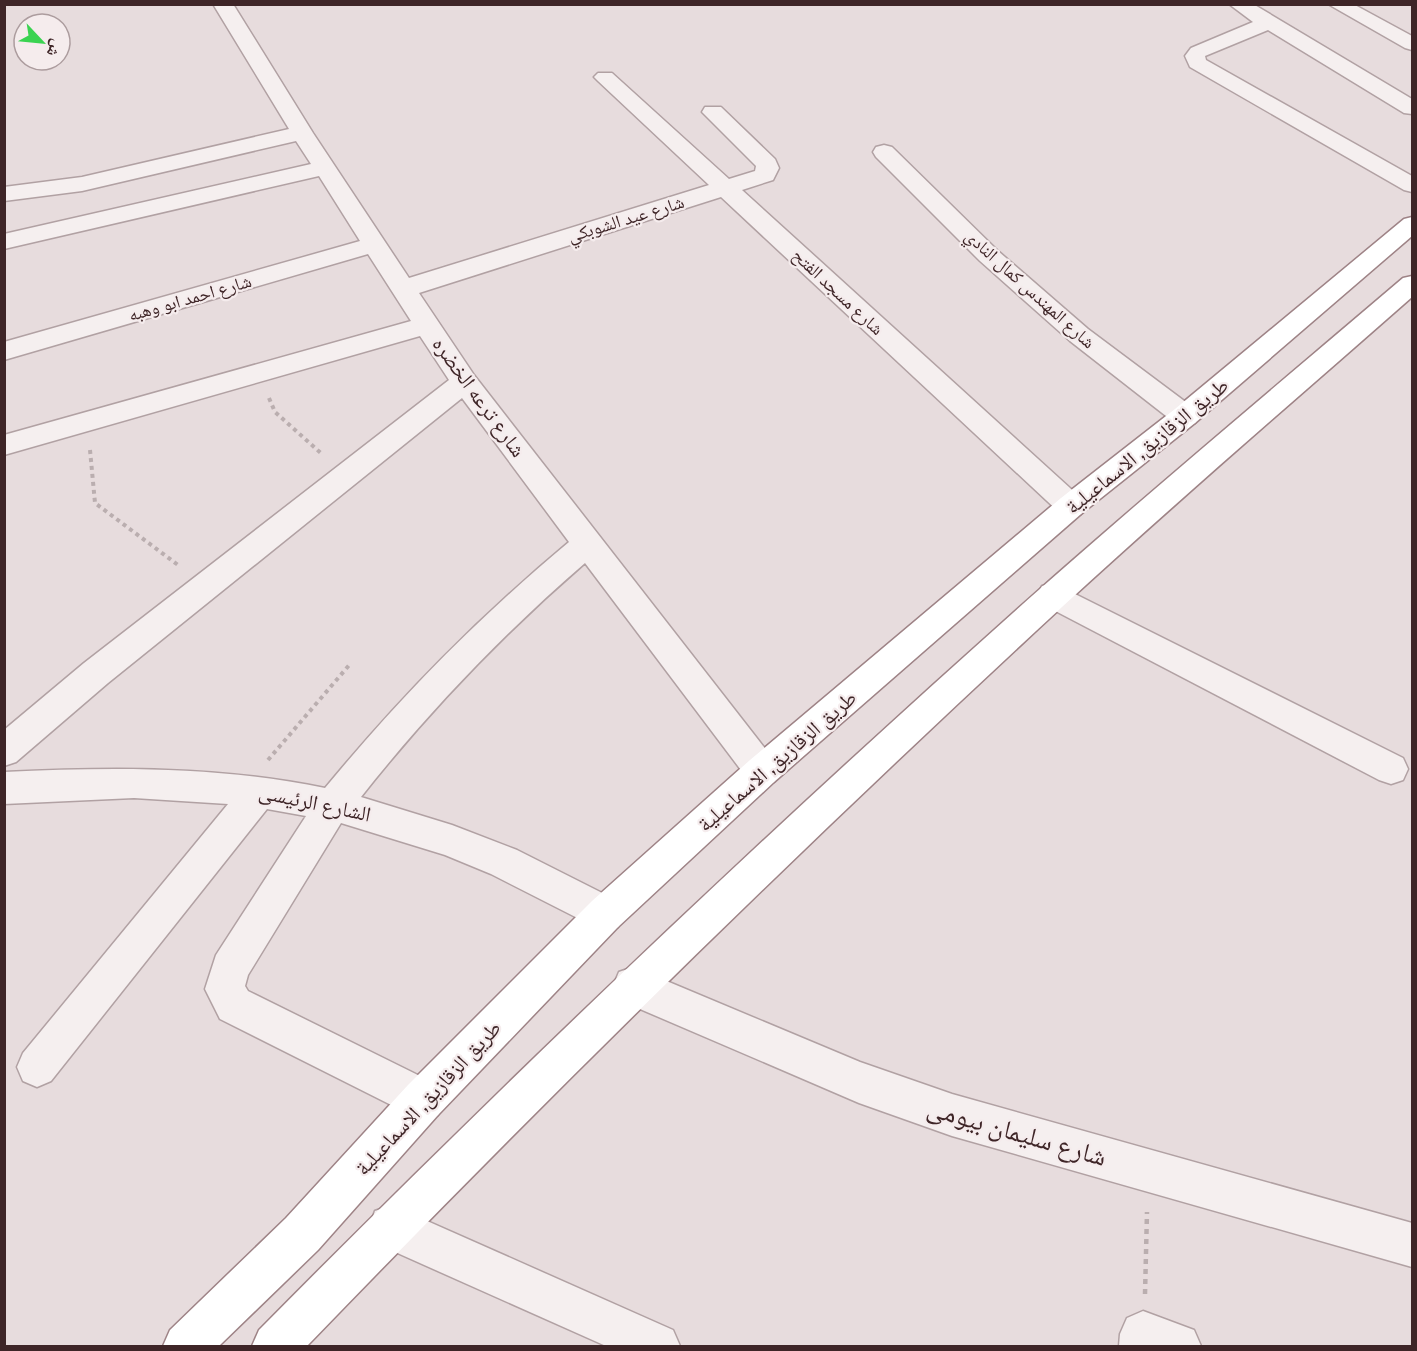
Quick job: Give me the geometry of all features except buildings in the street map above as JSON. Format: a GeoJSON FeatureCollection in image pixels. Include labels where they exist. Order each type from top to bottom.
{"type":"FeatureCollection","features":[{"type":"Feature","properties":{"kind":"highway","name":"طريق الزقازيق, الاسماعيلية"},"geometry":{"type":"LineString","coordinates":[[186,1347],[302,1234],[423,1100],[605,914],[762,771],[1071,506],[1185,416],[1413,224]]}},
{"type":"Feature","properties":{"kind":"highway"},"geometry":{"type":"LineString","coordinates":[[275,1347],[391,1227],[633,986],[1053,596],[1413,284]]}},
{"type":"Feature","properties":{"kind":"street","name":"شارع ترعه الخضره"},"geometry":{"type":"LineString","coordinates":[[223,4],[302,133],[464,382],[762,771]]}},
{"type":"Feature","properties":{"kind":"street"},"geometry":{"type":"LineString","coordinates":[[1238,4],[1413,108]]}},
{"type":"Feature","properties":{"kind":"street"},"geometry":{"type":"LineString","coordinates":[[1337,4],[1413,44]]}},
{"type":"Feature","properties":{"kind":"street"},"geometry":{"type":"LineString","coordinates":[[1269,23],[1232,36],[1198,52],[1195,56],[1197,63],[1413,184]]}},
{"type":"Feature","properties":{"kind":"street","name":"شارع مسجد الفتح"},"geometry":{"type":"LineString","coordinates":[[605,77],[1071,506]]}},
{"type":"Feature","properties":{"kind":"street","name":"شارع عيد الشوبكي"},"geometry":{"type":"LineString","coordinates":[[404,289],[760,178],[768,168],[713,112]]}},
{"type":"Feature","properties":{"kind":"street"},"geometry":{"type":"LineString","coordinates":[[4,194],[82,184],[302,133]]}},
{"type":"Feature","properties":{"kind":"street","name":"شارع المهندس كمال النادي"},"geometry":{"type":"LineString","coordinates":[[884,152],[989,256],[1061,319],[1185,416]]}},
{"type":"Feature","properties":{"kind":"street"},"geometry":{"type":"LineString","coordinates":[[4,242],[325,168]]}},
{"type":"Feature","properties":{"kind":"street","name":"شارع احمد ابو وهبه"},"geometry":{"type":"LineString","coordinates":[[4,351],[375,244]]}},
{"type":"Feature","properties":{"kind":"street"},"geometry":{"type":"LineString","coordinates":[[4,446],[427,325]]}},
{"type":"Feature","properties":{"kind":"street"},"geometry":{"type":"LineString","coordinates":[[4,752],[96,673],[208,587],[464,382]]}},
{"type":"Feature","properties":{"kind":"street"},"geometry":{"type":"LineString","coordinates":[[423,1100],[234,1005],[225,989],[230,968],[333,805],[440,679],[515,605],[588,543]]}},
{"type":"Feature","properties":{"kind":"street"},"geometry":{"type":"LineString","coordinates":[[1053,596],[1391,769]]}},
{"type":"Feature","properties":{"kind":"street","name":"الشارع الرئيسى"},"geometry":{"type":"LineString","coordinates":[[4,788],[109,782],[177,783],[251,790],[333,805],[393,820],[452,839],[555,885],[605,914]]}},
{"type":"Feature","properties":{"kind":"street"},"geometry":{"type":"LineString","coordinates":[[37,1067],[251,790]]}},
{"type":"Feature","properties":{"kind":"street","name":"شارع سليمان بيومى"},"geometry":{"type":"LineString","coordinates":[[633,986],[859,1082],[931,1108],[1049,1145],[1149,1169],[1413,1245]]}},
{"type":"Feature","properties":{"kind":"street"},"geometry":{"type":"LineString","coordinates":[[391,1227],[657,1347]]}},
{"type":"Feature","properties":{"kind":"path"},"geometry":{"type":"LineString","coordinates":[[258,373],[275,412],[347,477]]}},
{"type":"Feature","properties":{"kind":"path"},"geometry":{"type":"LineString","coordinates":[[87,422],[95,503],[208,587]]}},
{"type":"Feature","properties":{"kind":"path"},"geometry":{"type":"LineString","coordinates":[[251,790],[351,663]]}},
{"type":"Feature","properties":{"kind":"path"},"geometry":{"type":"LineString","coordinates":[[1149,1169],[1154,1342]]}}]}
